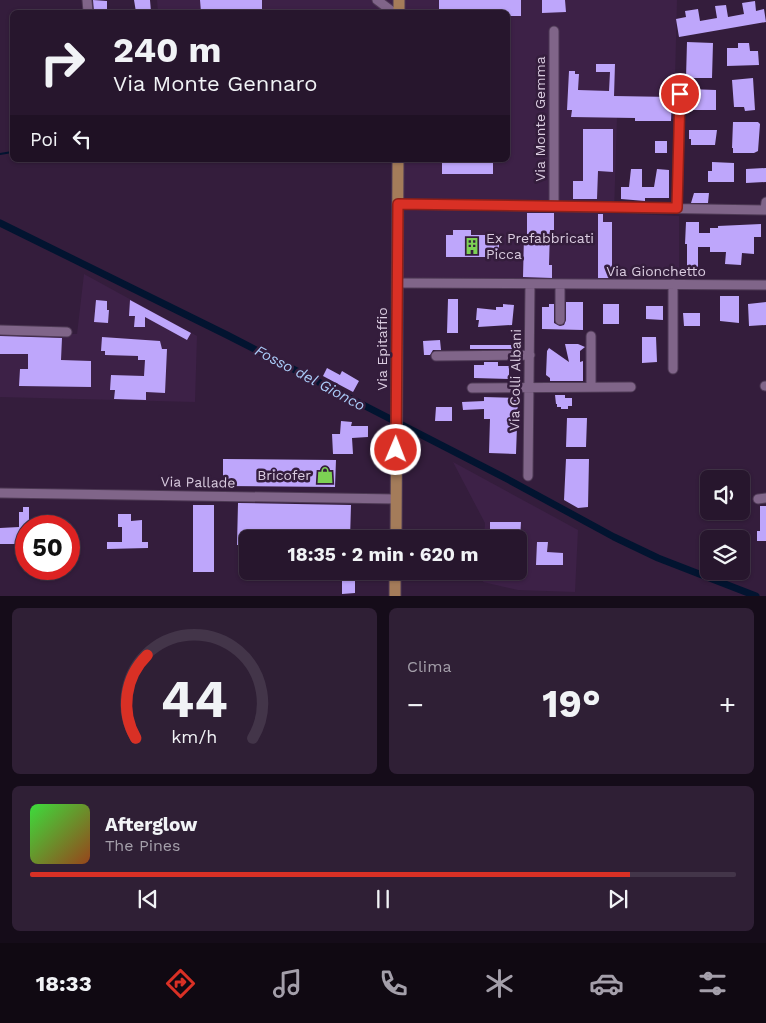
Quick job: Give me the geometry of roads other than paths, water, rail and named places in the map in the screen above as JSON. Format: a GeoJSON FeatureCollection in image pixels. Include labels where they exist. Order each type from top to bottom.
{"type":"FeatureCollection","features":[{"type":"Feature","properties":{"kind":"main road","name":"Via Epitaffio"},"geometry":{"type":"LineString","coordinates":[[396,530],[398,162]]}},
{"type":"Feature","properties":{"kind":"main road"},"geometry":{"type":"LineString","coordinates":[[395,580],[395,596]]}},
{"type":"Feature","properties":{"kind":"street","name":"Via Monte Gemma"},"geometry":{"type":"LineString","coordinates":[[554,32],[554,206]]}},
{"type":"Feature","properties":{"kind":"street"},"geometry":{"type":"LineString","coordinates":[[677,208],[680,94]]}},
{"type":"Feature","properties":{"kind":"street"},"geometry":{"type":"LineString","coordinates":[[398,204],[765,210],[766,202]]}},
{"type":"Feature","properties":{"kind":"street","name":"Via Gionchetto"},"geometry":{"type":"LineString","coordinates":[[397,284],[766,285]]}},
{"type":"Feature","properties":{"kind":"street","name":"Via Colli Albani"},"geometry":{"type":"LineString","coordinates":[[528,476],[530,284]]}},
{"type":"Feature","properties":{"kind":"street"},"geometry":{"type":"LineString","coordinates":[[560,284],[560,320]]}},
{"type":"Feature","properties":{"kind":"street"},"geometry":{"type":"LineString","coordinates":[[673,284],[673,369]]}},
{"type":"Feature","properties":{"kind":"street"},"geometry":{"type":"LineString","coordinates":[[0,330],[67,332]]}},
{"type":"Feature","properties":{"kind":"street"},"geometry":{"type":"LineString","coordinates":[[591,336],[592,387]]}},
{"type":"Feature","properties":{"kind":"street"},"geometry":{"type":"LineString","coordinates":[[436,356],[530,355]]}},
{"type":"Feature","properties":{"kind":"street"},"geometry":{"type":"LineString","coordinates":[[472,388],[631,387]]}},
{"type":"Feature","properties":{"kind":"street","name":"Via Pallade"},"geometry":{"type":"LineString","coordinates":[[0,493],[396,499]]}},
{"type":"Feature","properties":{"kind":"waterway"},"geometry":{"type":"LineString","coordinates":[[0,154],[10,152]]}},
{"type":"Feature","properties":{"kind":"waterway","name":"Fosso del Gionco"},"geometry":{"type":"LineString","coordinates":[[0,223],[227,335],[509,480],[614,537],[658,558],[756,596]]}},
{"type":"Feature","properties":{"kind":"place","name":"Ex Prefabbricati Picca"},"geometry":{"type":"Point","coordinates":[472,246]}},
{"type":"Feature","properties":{"kind":"place","name":"Bricofer"},"geometry":{"type":"Point","coordinates":[325,475]}}]}
